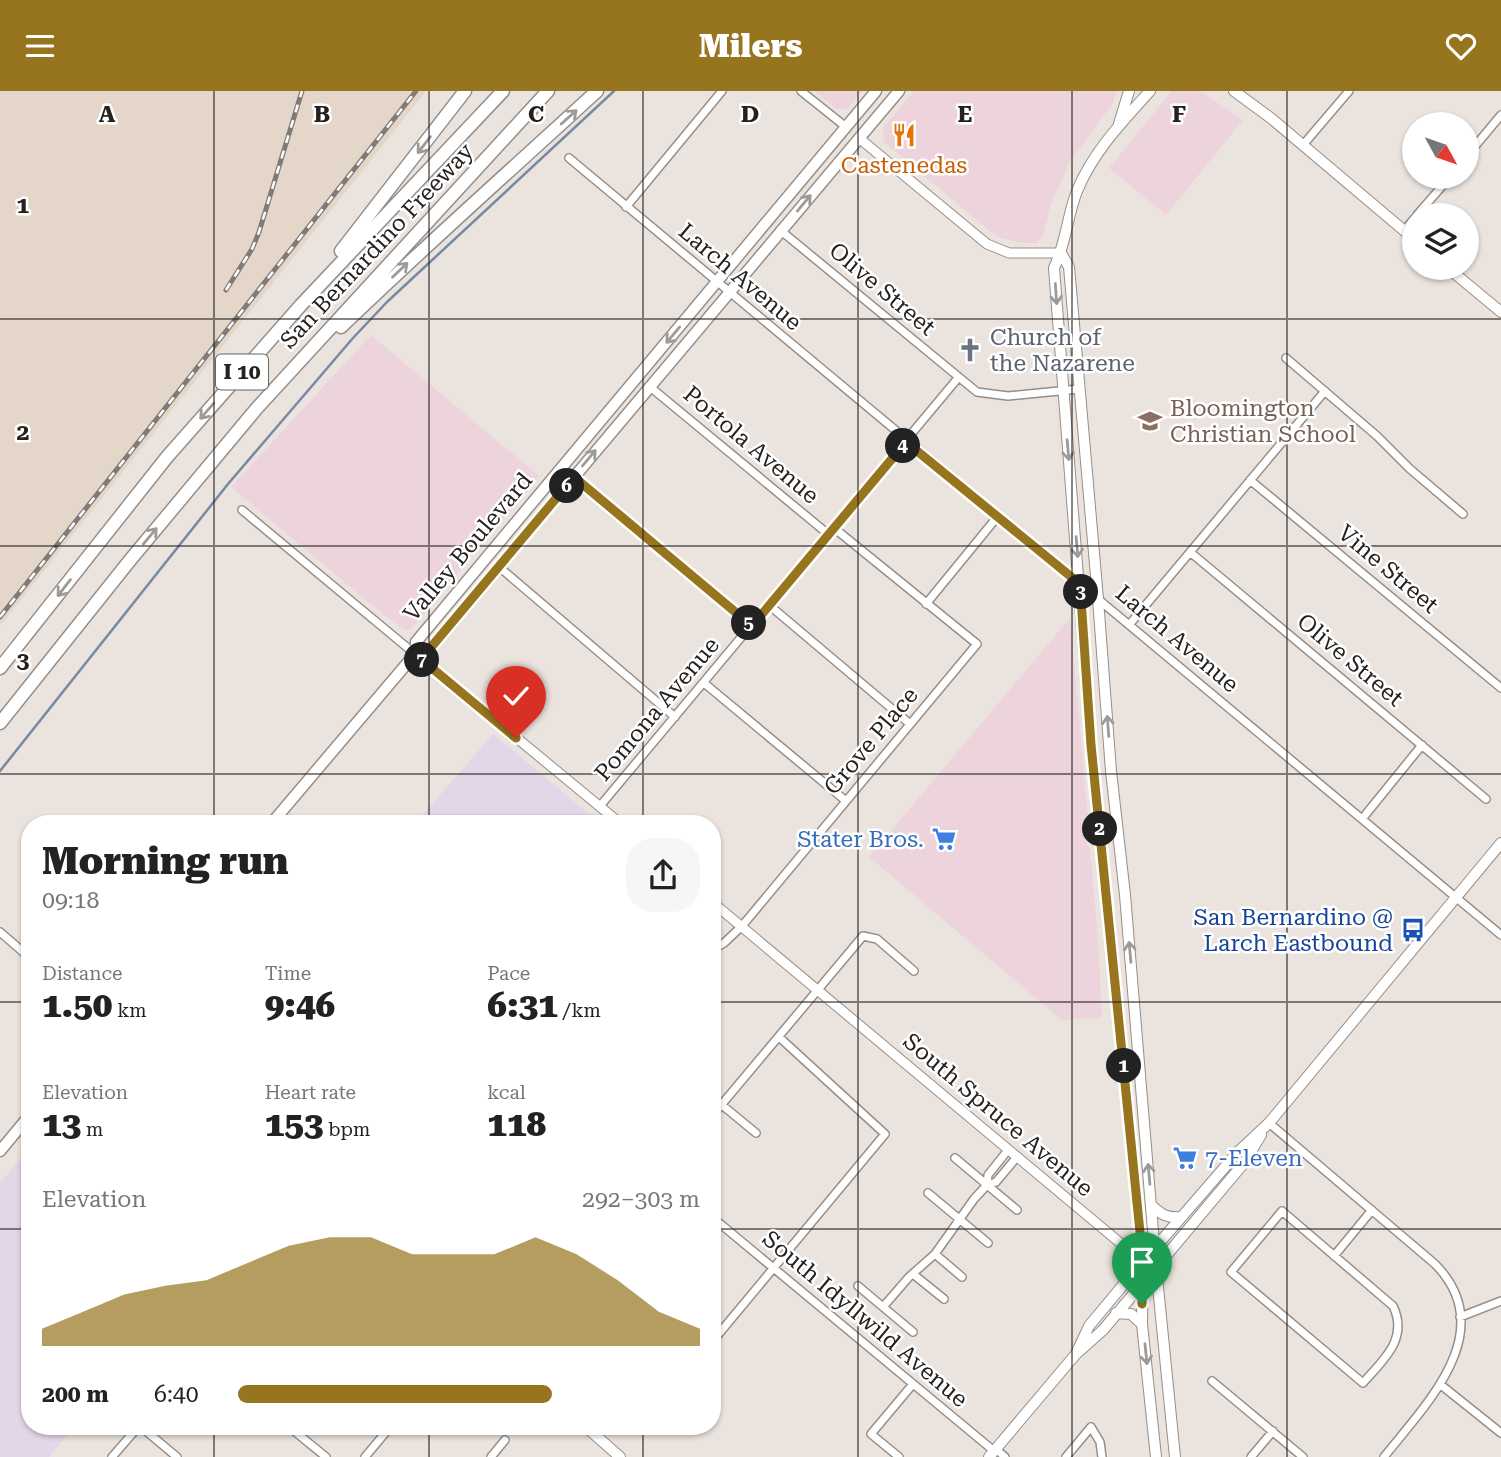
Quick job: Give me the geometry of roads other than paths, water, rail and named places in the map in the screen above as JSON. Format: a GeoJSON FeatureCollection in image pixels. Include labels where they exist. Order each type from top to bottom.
{"type":"FeatureCollection","features":[{"type":"Feature","properties":{"kind":"highway"},"geometry":{"type":"LineString","coordinates":[[301,305],[465,91]]}},
{"type":"Feature","properties":{"kind":"highway","name":"San Bernardino Freeway"},"geometry":{"type":"LineString","coordinates":[[0,669],[167,457],[301,305],[503,91]]}},
{"type":"Feature","properties":{"kind":"highway","name":"San Bernardino Freeway"},"geometry":{"type":"LineString","coordinates":[[0,723],[131,559],[263,401],[548,91]]}},
{"type":"Feature","properties":{"kind":"highway"},"geometry":{"type":"LineString","coordinates":[[263,401],[280,393],[336,332],[420,250],[500,181],[597,91]]}},
{"type":"Feature","properties":{"kind":"main road","name":"Valley Boulevard"},"geometry":{"type":"LineString","coordinates":[[876,91],[416,642],[415,654],[427,652],[899,91]]}},
{"type":"Feature","properties":{"kind":"main road"},"geometry":{"type":"LineString","coordinates":[[1117,129],[1129,91]]}},
{"type":"Feature","properties":{"kind":"main road"},"geometry":{"type":"LineString","coordinates":[[1150,91],[1096,156],[1077,191],[1066,225],[1061,253],[1054,268],[1091,745],[1143,1262],[1142,1324],[1156,1457]]}},
{"type":"Feature","properties":{"kind":"main road"},"geometry":{"type":"LineString","coordinates":[[1234,91],[1254,104],[1402,229]]}},
{"type":"Feature","properties":{"kind":"main road"},"geometry":{"type":"LineString","coordinates":[[1061,253],[1069,267],[1111,771],[1175,1457]]}},
{"type":"Feature","properties":{"kind":"main road"},"geometry":{"type":"LineString","coordinates":[[1462,280],[1501,312]]}},
{"type":"Feature","properties":{"kind":"main road"},"geometry":{"type":"LineString","coordinates":[[279,815],[415,654]]}},
{"type":"Feature","properties":{"kind":"main road"},"geometry":{"type":"LineString","coordinates":[[1100,830],[1118,829]]}},
{"type":"Feature","properties":{"kind":"main road"},"geometry":{"type":"LineString","coordinates":[[1076,1353],[1089,1326],[1237,1153],[1269,1123],[1501,843]]}},
{"type":"Feature","properties":{"kind":"main road"},"geometry":{"type":"LineString","coordinates":[[1115,966],[1124,987],[1127,1016],[1129,1020],[1136,1020]]}},
{"type":"Feature","properties":{"kind":"main road"},"geometry":{"type":"LineString","coordinates":[[993,1452],[1076,1353],[1103,1330],[1244,1163],[1269,1123]]}},
{"type":"Feature","properties":{"kind":"main road"},"geometry":{"type":"LineString","coordinates":[[0,1151],[21,1126]]}},
{"type":"Feature","properties":{"kind":"main road"},"geometry":{"type":"LineString","coordinates":[[1152,1206],[1168,1217],[1181,1217]]}},
{"type":"Feature","properties":{"kind":"main road"},"geometry":{"type":"LineString","coordinates":[[1116,1313],[1131,1314],[1142,1324]]}},
{"type":"Feature","properties":{"kind":"main road"},"geometry":{"type":"LineString","coordinates":[[595,1435],[618,1457]]}},
{"type":"Feature","properties":{"kind":"street"},"geometry":{"type":"LineString","coordinates":[[626,207],[722,91]]}},
{"type":"Feature","properties":{"kind":"street"},"geometry":{"type":"LineString","coordinates":[[801,91],[846,127]]}},
{"type":"Feature","properties":{"kind":"street"},"geometry":{"type":"LineString","coordinates":[[1303,145],[1349,91]]}},
{"type":"Feature","properties":{"kind":"street"},"geometry":{"type":"LineString","coordinates":[[1479,141],[1501,115]]}},
{"type":"Feature","properties":{"kind":"street"},"geometry":{"type":"LineString","coordinates":[[859,138],[993,247],[1009,253],[1061,253]]}},
{"type":"Feature","properties":{"kind":"street","name":"Larch Avenue"},"geometry":{"type":"LineString","coordinates":[[569,158],[906,442],[1501,935]]}},
{"type":"Feature","properties":{"kind":"street"},"geometry":{"type":"LineString","coordinates":[[1427,203],[1440,189]]}},
{"type":"Feature","properties":{"kind":"street","name":"Olive Street"},"geometry":{"type":"LineString","coordinates":[[780,230],[977,392],[996,396],[1079,389]]}},
{"type":"Feature","properties":{"kind":"street"},"geometry":{"type":"LineString","coordinates":[[1286,358],[1463,514]]}},
{"type":"Feature","properties":{"kind":"street","name":"Pomona Avenue"},"geometry":{"type":"LineString","coordinates":[[600,806],[958,378]]}},
{"type":"Feature","properties":{"kind":"street","name":"Portola Avenue"},"geometry":{"type":"LineString","coordinates":[[649,386],[828,534]]}},
{"type":"Feature","properties":{"kind":"street"},"geometry":{"type":"LineString","coordinates":[[1129,625],[1325,391]]}},
{"type":"Feature","properties":{"kind":"street"},"geometry":{"type":"LineString","coordinates":[[574,477],[752,626]]}},
{"type":"Feature","properties":{"kind":"street","name":"Vine Street"},"geometry":{"type":"LineString","coordinates":[[1250,480],[1500,686]]}},
{"type":"Feature","properties":{"kind":"street"},"geometry":{"type":"LineString","coordinates":[[242,510],[610,815]]}},
{"type":"Feature","properties":{"kind":"street"},"geometry":{"type":"LineString","coordinates":[[926,604],[998,516]]}},
{"type":"Feature","properties":{"kind":"street","name":"Portola Avenue"},"geometry":{"type":"LineString","coordinates":[[834,527],[977,644]]}},
{"type":"Feature","properties":{"kind":"street","name":"Olive Street"},"geometry":{"type":"LineString","coordinates":[[1190,552],[1486,799]]}},
{"type":"Feature","properties":{"kind":"street"},"geometry":{"type":"LineString","coordinates":[[498,566],[675,717]]}},
{"type":"Feature","properties":{"kind":"street"},"geometry":{"type":"LineString","coordinates":[[769,605],[911,724]]}},
{"type":"Feature","properties":{"kind":"street","name":"Grove Place"},"geometry":{"type":"LineString","coordinates":[[721,945],[742,926],[977,644]]}},
{"type":"Feature","properties":{"kind":"street"},"geometry":{"type":"LineString","coordinates":[[704,683],[846,801]]}},
{"type":"Feature","properties":{"kind":"street"},"geometry":{"type":"LineString","coordinates":[[1362,819],[1422,745]]}},
{"type":"Feature","properties":{"kind":"street","name":"South Spruce Avenue"},"geometry":{"type":"LineString","coordinates":[[721,909],[1143,1262],[1156,1267]]}},
{"type":"Feature","properties":{"kind":"street"},"geometry":{"type":"LineString","coordinates":[[0,932],[21,950]]}},
{"type":"Feature","properties":{"kind":"street"},"geometry":{"type":"LineString","coordinates":[[756,1133],[722,1105],[863,936],[877,939],[914,971]]}},
{"type":"Feature","properties":{"kind":"street"},"geometry":{"type":"LineString","coordinates":[[721,1331],[885,1133],[779,1037]]}},
{"type":"Feature","properties":{"kind":"street"},"geometry":{"type":"LineString","coordinates":[[1269,1123],[1440,1269],[1450,1285],[1460,1317],[1457,1354],[1441,1385],[1384,1457]]}},
{"type":"Feature","properties":{"kind":"street"},"geometry":{"type":"LineString","coordinates":[[883,1307],[935,1254],[960,1217],[987,1185],[996,1182],[1013,1153]]}},
{"type":"Feature","properties":{"kind":"street"},"geometry":{"type":"LineString","coordinates":[[955,1158],[1017,1210]]}},
{"type":"Feature","properties":{"kind":"street"},"geometry":{"type":"LineString","coordinates":[[928,1193],[988,1243]]}},
{"type":"Feature","properties":{"kind":"street"},"geometry":{"type":"LineString","coordinates":[[1334,1256],[1372,1210]]}},
{"type":"Feature","properties":{"kind":"street"},"geometry":{"type":"LineString","coordinates":[[1282,1211],[1334,1256],[1393,1306],[1397,1314],[1397,1339],[1363,1383],[1231,1272],[1282,1211]]}},
{"type":"Feature","properties":{"kind":"street","name":"South Idyllwild Avenue"},"geometry":{"type":"LineString","coordinates":[[721,1225],[993,1452],[1005,1457]]}},
{"type":"Feature","properties":{"kind":"street"},"geometry":{"type":"LineString","coordinates":[[935,1254],[962,1277]]}},
{"type":"Feature","properties":{"kind":"street"},"geometry":{"type":"LineString","coordinates":[[913,1274],[944,1299]]}},
{"type":"Feature","properties":{"kind":"street"},"geometry":{"type":"LineString","coordinates":[[858,1286],[914,1332]]}},
{"type":"Feature","properties":{"kind":"street"},"geometry":{"type":"LineString","coordinates":[[1460,1317],[1501,1301]]}},
{"type":"Feature","properties":{"kind":"street"},"geometry":{"type":"LineString","coordinates":[[1212,1381],[1303,1457]]}},
{"type":"Feature","properties":{"kind":"street"},"geometry":{"type":"LineString","coordinates":[[899,1457],[871,1434],[913,1384]]}},
{"type":"Feature","properties":{"kind":"street"},"geometry":{"type":"LineString","coordinates":[[1441,1385],[1501,1433]]}},
{"type":"Feature","properties":{"kind":"street"},"geometry":{"type":"LineString","coordinates":[[1066,1457],[1091,1427],[1100,1443],[1102,1457]]}},
{"type":"Feature","properties":{"kind":"street"},"geometry":{"type":"LineString","coordinates":[[1251,1457],[1273,1431]]}},
{"type":"Feature","properties":{"kind":"street"},"geometry":{"type":"LineString","coordinates":[[113,1457],[131,1435]]}},
{"type":"Feature","properties":{"kind":"street"},"geometry":{"type":"LineString","coordinates":[[150,1435],[177,1457]]}},
{"type":"Feature","properties":{"kind":"street"},"geometry":{"type":"LineString","coordinates":[[299,1435],[326,1457]]}},
{"type":"Feature","properties":{"kind":"street"},"geometry":{"type":"LineString","coordinates":[[365,1457],[383,1435]]}},
{"type":"Feature","properties":{"kind":"street"},"geometry":{"type":"LineString","coordinates":[[491,1457],[505,1440]]}},
{"type":"Feature","properties":{"kind":"waterway"},"geometry":{"type":"LineString","coordinates":[[0,771],[228,484],[353,338],[387,302],[614,91]]}},
{"type":"Feature","properties":{"kind":"railway"},"geometry":{"type":"LineString","coordinates":[[226,290],[252,249],[259,232],[302,91]]}},
{"type":"Feature","properties":{"kind":"railway"},"geometry":{"type":"LineString","coordinates":[[0,617],[416,91]]}},
{"type":"Feature","properties":{"kind":"place","name":"Castenedas"},"geometry":{"type":"Point","coordinates":[904,135]}},
{"type":"Feature","properties":{"kind":"place","name":"Church of the Nazarene"},"geometry":{"type":"Point","coordinates":[970,350]}},
{"type":"Feature","properties":{"kind":"place","name":"Bloomington Christian School"},"geometry":{"type":"Point","coordinates":[1150,421]}},
{"type":"Feature","properties":{"kind":"place","name":"Stater Bros."},"geometry":{"type":"Point","coordinates":[944,839]}},
{"type":"Feature","properties":{"kind":"place","name":"San Bernardino @ Larch Eastbound"},"geometry":{"type":"Point","coordinates":[1413,930]}},
{"type":"Feature","properties":{"kind":"place","name":"7-Eleven"},"geometry":{"type":"Point","coordinates":[1185,1158]}}]}
